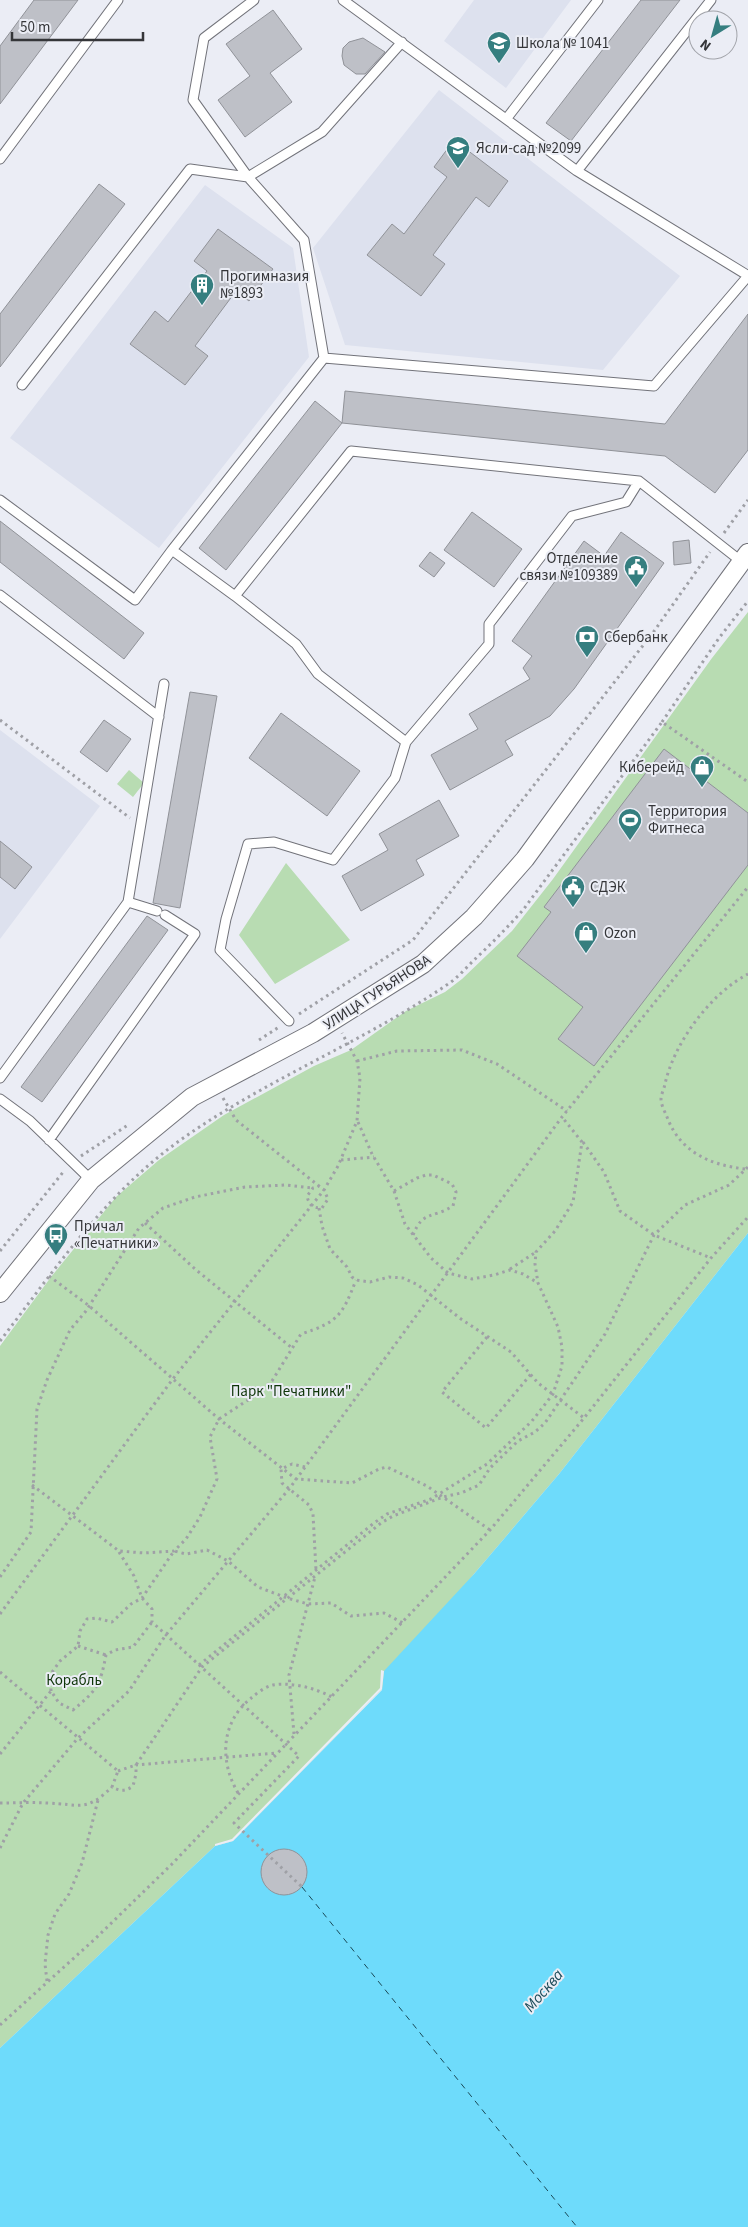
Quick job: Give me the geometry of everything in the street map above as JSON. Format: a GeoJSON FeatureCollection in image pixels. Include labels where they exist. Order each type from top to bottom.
{"type":"FeatureCollection","features":[{"type":"Feature","properties":{"kind":"street","name":"УЛИЦА ГУРЬЯНОВА"},"geometry":{"type":"LineString","coordinates":[[0,1293],[91,1180],[192,1097],[313,1033],[423,964],[474,917],[525,859],[745,558]]}},
{"type":"Feature","properties":{"kind":"lane"},"geometry":{"type":"LineString","coordinates":[[0,159],[118,0]]}},
{"type":"Feature","properties":{"kind":"lane"},"geometry":{"type":"LineString","coordinates":[[0,500],[135,600],[172,550],[324,358],[304,240],[248,177],[192,100],[204,38],[254,0]]}},
{"type":"Feature","properties":{"kind":"lane"},"geometry":{"type":"LineString","coordinates":[[324,358],[654,386],[747,276],[577,171],[343,0]]}},
{"type":"Feature","properties":{"kind":"lane"},"geometry":{"type":"LineString","coordinates":[[506,118],[598,0]]}},
{"type":"Feature","properties":{"kind":"lane"},"geometry":{"type":"LineString","coordinates":[[577,171],[711,0]]}},
{"type":"Feature","properties":{"kind":"lane"},"geometry":{"type":"LineString","coordinates":[[22,385],[190,169],[248,177],[322,132],[402,42]]}},
{"type":"Feature","properties":{"kind":"lane"},"geometry":{"type":"LineString","coordinates":[[235,596],[351,451],[639,480],[717,542],[745,558]]}},
{"type":"Feature","properties":{"kind":"lane"},"geometry":{"type":"LineString","coordinates":[[289,1021],[220,950],[226,919],[248,844],[274,842],[333,860],[395,778],[406,742],[489,644],[488,624],[572,516],[626,502],[639,480]]}},
{"type":"Feature","properties":{"kind":"lane"},"geometry":{"type":"LineString","coordinates":[[172,550],[296,644],[318,674],[406,742]]}},
{"type":"Feature","properties":{"kind":"lane"},"geometry":{"type":"LineString","coordinates":[[0,595],[159,717]]}},
{"type":"Feature","properties":{"kind":"lane"},"geometry":{"type":"LineString","coordinates":[[0,1078],[128,902],[164,684]]}},
{"type":"Feature","properties":{"kind":"lane"},"geometry":{"type":"LineString","coordinates":[[49,1140],[195,934],[161,913],[128,902]]}},
{"type":"Feature","properties":{"kind":"lane"},"geometry":{"type":"LineString","coordinates":[[0,1099],[30,1121],[91,1180]]}},
{"type":"Feature","properties":{"kind":"path"},"geometry":{"type":"LineString","coordinates":[[256,1042],[413,940],[652,634],[748,500]]}},
{"type":"Feature","properties":{"kind":"path"},"geometry":{"type":"LineString","coordinates":[[662,722],[719,638],[748,601]]}},
{"type":"Feature","properties":{"kind":"path"},"geometry":{"type":"LineString","coordinates":[[0,720],[141,826]]}},
{"type":"Feature","properties":{"kind":"path"},"geometry":{"type":"LineString","coordinates":[[666,724],[748,782]]}},
{"type":"Feature","properties":{"kind":"path"},"geometry":{"type":"LineString","coordinates":[[0,1848],[23,1803],[78,1738],[129,1691],[165,1636],[305,1468],[562,1117],[748,887]]}},
{"type":"Feature","properties":{"kind":"path"},"geometry":{"type":"LineString","coordinates":[[747,1168],[720,1166],[692,1151],[672,1131],[661,1100],[668,1067],[682,1039],[706,1010],[736,981],[748,974]]}},
{"type":"Feature","properties":{"kind":"path"},"geometry":{"type":"LineString","coordinates":[[0,1614],[172,1380],[324,1190],[357,1121],[360,1078],[357,1061],[351,1050]]}},
{"type":"Feature","properties":{"kind":"path"},"geometry":{"type":"LineString","coordinates":[[357,1061],[397,1051],[462,1050],[497,1064],[567,1111]]}},
{"type":"Feature","properties":{"kind":"path"},"geometry":{"type":"LineString","coordinates":[[216,1085],[236,1120],[324,1190],[328,1199],[322,1208],[311,1206]]}},
{"type":"Feature","properties":{"kind":"path"},"geometry":{"type":"LineString","coordinates":[[562,1117],[604,1172],[620,1211],[632,1222],[654,1235],[711,1258]]}},
{"type":"Feature","properties":{"kind":"path"},"geometry":{"type":"LineString","coordinates":[[0,1251],[72,1162],[136,1120]]}},
{"type":"Feature","properties":{"kind":"path"},"geometry":{"type":"LineString","coordinates":[[357,1121],[374,1157],[394,1191],[405,1224],[413,1235],[431,1258],[448,1273],[472,1279],[494,1276],[510,1270],[536,1252],[555,1231],[573,1202],[582,1142]]}},
{"type":"Feature","properties":{"kind":"path"},"geometry":{"type":"LineString","coordinates":[[340,1160],[374,1157]]}},
{"type":"Feature","properties":{"kind":"path"},"geometry":{"type":"LineString","coordinates":[[200,1666],[392,1516],[479,1485],[490,1468],[518,1441],[535,1432],[545,1423],[605,1334],[654,1235],[685,1206],[729,1185],[747,1168]]}},
{"type":"Feature","properties":{"kind":"path"},"geometry":{"type":"LineString","coordinates":[[394,1191],[426,1175],[440,1177],[452,1184],[456,1192],[453,1206],[443,1212],[422,1218],[417,1223],[413,1235]]}},
{"type":"Feature","properties":{"kind":"path"},"geometry":{"type":"LineString","coordinates":[[0,1577],[31,1532],[37,1409],[47,1380],[70,1330],[139,1228],[163,1208],[203,1195],[253,1186],[286,1185],[313,1188],[319,1186]]}},
{"type":"Feature","properties":{"kind":"path"},"geometry":{"type":"LineString","coordinates":[[311,1206],[307,1196],[313,1188]]}},
{"type":"Feature","properties":{"kind":"path"},"geometry":{"type":"LineString","coordinates":[[319,1208],[322,1226],[330,1249],[356,1280],[370,1282],[388,1277],[403,1278],[418,1285],[510,1352],[538,1382],[584,1418]]}},
{"type":"Feature","properties":{"kind":"path"},"geometry":{"type":"LineString","coordinates":[[0,2025],[96,1938],[172,1864],[490,1530],[584,1418],[711,1258],[748,1217]]}},
{"type":"Feature","properties":{"kind":"path"},"geometry":{"type":"LineString","coordinates":[[144,1223],[195,1269],[292,1348]]}},
{"type":"Feature","properties":{"kind":"path"},"geometry":{"type":"LineString","coordinates":[[112,1787],[123,1791],[133,1786],[136,1765],[200,1666],[283,1596],[387,1514],[431,1498],[487,1464],[532,1421],[553,1394],[562,1366],[562,1347],[558,1327],[538,1283],[535,1264],[536,1252]]}},
{"type":"Feature","properties":{"kind":"path"},"geometry":{"type":"LineString","coordinates":[[510,1270],[523,1274],[538,1283]]}},
{"type":"Feature","properties":{"kind":"path"},"geometry":{"type":"LineString","coordinates":[[49,1276],[88,1305],[219,1419],[296,1479],[352,1483],[379,1469],[387,1467],[404,1473],[443,1497],[490,1530]]}},
{"type":"Feature","properties":{"kind":"path"},"geometry":{"type":"LineString","coordinates":[[106,1655],[103,1673],[93,1693],[73,1710],[60,1702],[51,1691],[50,1675],[60,1661],[78,1646],[80,1631],[87,1619],[96,1618],[112,1622],[131,1604],[142,1598],[200,1517],[217,1479],[210,1437],[219,1419],[254,1396],[272,1381],[301,1334],[326,1326],[339,1315],[356,1280]]}},
{"type":"Feature","properties":{"kind":"path"},"geometry":{"type":"LineString","coordinates":[[0,1341],[36,1293]]}},
{"type":"Feature","properties":{"kind":"path"},"geometry":{"type":"LineString","coordinates":[[487,1337],[442,1392],[458,1406],[486,1428],[531,1374]]}},
{"type":"Feature","properties":{"kind":"path"},"geometry":{"type":"LineString","coordinates":[[281,1469],[292,1464],[305,1468]]}},
{"type":"Feature","properties":{"kind":"path"},"geometry":{"type":"LineString","coordinates":[[281,1469],[282,1483],[309,1505],[313,1514],[316,1570],[289,1676],[288,1685],[294,1735]]}},
{"type":"Feature","properties":{"kind":"path"},"geometry":{"type":"LineString","coordinates":[[32,1485],[119,1551],[134,1576],[142,1598],[152,1609],[152,1622],[133,1647],[115,1650],[106,1655],[78,1646]]}},
{"type":"Feature","properties":{"kind":"path"},"geometry":{"type":"LineString","coordinates":[[119,1551],[144,1553],[174,1551],[186,1554],[206,1550],[228,1561],[258,1587],[308,1604],[331,1603],[351,1616],[384,1613],[402,1623]]}},
{"type":"Feature","properties":{"kind":"path"},"geometry":{"type":"LineString","coordinates":[[152,1622],[165,1636],[299,1756],[234,1822],[302,1887]]}},
{"type":"Feature","properties":{"kind":"path"},"geometry":{"type":"LineString","coordinates":[[0,1672],[118,1771]]}},
{"type":"Feature","properties":{"kind":"path"},"geometry":{"type":"LineString","coordinates":[[238,1793],[231,1780],[226,1757],[225,1739],[231,1723],[243,1705],[258,1693],[272,1686],[288,1685],[319,1690],[332,1697]]}},
{"type":"Feature","properties":{"kind":"path"},"geometry":{"type":"LineString","coordinates":[[0,1754],[51,1691]]}},
{"type":"Feature","properties":{"kind":"path"},"geometry":{"type":"LineString","coordinates":[[118,1771],[136,1765],[277,1753]]}},
{"type":"Feature","properties":{"kind":"path"},"geometry":{"type":"LineString","coordinates":[[0,1803],[48,1802],[76,1806],[98,1800],[112,1787],[118,1771]]}},
{"type":"Feature","properties":{"kind":"path"},"geometry":{"type":"LineString","coordinates":[[47,1982],[45,1964],[48,1935],[55,1914],[69,1894],[82,1863],[98,1800]]}},
{"type":"Feature","properties":{"kind":"shaded area","name":"Школа № 1041"},"geometry":{"type":"Polygon","coordinates":[[[474,0],[571,0],[506,88],[444,41],[474,0]]]}},
{"type":"Feature","properties":{"kind":"shaded area","name":"Ясли-сад №2099"},"geometry":{"type":"Polygon","coordinates":[[[439,90],[680,276],[603,370],[345,345],[313,248],[439,90]]]}},
{"type":"Feature","properties":{"kind":"shaded area"},"geometry":{"type":"Polygon","coordinates":[[[205,185],[293,248],[309,357],[159,548],[10,438],[205,185]]]}},
{"type":"Feature","properties":{"kind":"shaded area"},"geometry":{"type":"Polygon","coordinates":[[[0,730],[100,806],[0,939],[0,730]]]}},
{"type":"Feature","properties":{"kind":"green space","name":"Парк \"Печатники\""},"geometry":{"type":"Polygon","coordinates":[[[748,612],[748,1233],[559,1474],[474,1574],[382,1689],[233,1841],[215,1846],[0,2048],[0,1346],[51,1277],[116,1197],[159,1160],[224,1115],[314,1066],[351,1050],[406,1011],[445,992],[462,979],[512,931],[553,879],[712,658],[748,612]]]}},
{"type":"Feature","properties":{"kind":"green space"},"geometry":{"type":"Polygon","coordinates":[[[129,770],[144,783],[133,797],[117,784],[129,770]]]}},
{"type":"Feature","properties":{"kind":"green space"},"geometry":{"type":"Polygon","coordinates":[[[286,863],[350,940],[275,984],[239,935],[286,863]]]}},
{"type":"Feature","properties":{"kind":"water","name":"Москва"},"geometry":{"type":"Polygon","coordinates":[[[748,1233],[748,2227],[0,2227],[0,2048],[215,1846],[233,1841],[382,1690],[384,1671],[474,1574],[559,1474],[748,1233]]]}},
{"type":"Feature","properties":{"kind":"pier"},"geometry":{"type":"Polygon","coordinates":[[[381,1670],[384,1671],[382,1689],[233,1841],[215,1846],[215,1844],[232,1839],[380,1688],[381,1670]]]}},
{"type":"Feature","properties":{"kind":"building"},"geometry":{"type":"Polygon","coordinates":[[[34,0],[78,0],[0,104],[0,46],[34,0]]]}},
{"type":"Feature","properties":{"kind":"building"},"geometry":{"type":"Polygon","coordinates":[[[641,0],[680,0],[571,141],[546,123],[641,0]]]}},
{"type":"Feature","properties":{"kind":"building"},"geometry":{"type":"Polygon","coordinates":[[[273,10],[302,49],[270,73],[292,102],[245,137],[218,100],[250,76],[226,44],[273,10]]]}},
{"type":"Feature","properties":{"kind":"building"},"geometry":{"type":"Polygon","coordinates":[[[363,38],[385,52],[365,74],[356,74],[344,65],[343,48],[349,42],[363,38]]]}},
{"type":"Feature","properties":{"kind":"building"},"geometry":{"type":"Polygon","coordinates":[[[454,140],[508,181],[489,207],[476,197],[433,255],[445,264],[421,296],[367,255],[392,224],[404,234],[447,177],[434,167],[454,140]]]}},
{"type":"Feature","properties":{"kind":"building"},"geometry":{"type":"Polygon","coordinates":[[[99,184],[125,204],[0,367],[0,314],[99,184]]]}},
{"type":"Feature","properties":{"kind":"building","name":"Прогимназия №1893"},"geometry":{"type":"Polygon","coordinates":[[[218,229],[273,269],[249,301],[236,291],[195,346],[208,356],[185,385],[130,344],[155,311],[168,322],[207,271],[194,261],[218,229]]]}},
{"type":"Feature","properties":{"kind":"building"},"geometry":{"type":"Polygon","coordinates":[[[748,314],[748,450],[715,493],[665,456],[342,423],[345,391],[665,424],[748,314]]]}},
{"type":"Feature","properties":{"kind":"building"},"geometry":{"type":"Polygon","coordinates":[[[315,401],[342,423],[226,570],[199,548],[315,401]]]}},
{"type":"Feature","properties":{"kind":"building"},"geometry":{"type":"Polygon","coordinates":[[[472,512],[522,549],[494,587],[444,550],[472,512]]]}},
{"type":"Feature","properties":{"kind":"building"},"geometry":{"type":"Polygon","coordinates":[[[0,521],[144,633],[124,659],[0,562],[0,521]]]}},
{"type":"Feature","properties":{"kind":"building"},"geometry":{"type":"Polygon","coordinates":[[[621,532],[664,563],[574,689],[550,716],[505,741],[513,755],[450,790],[431,755],[478,729],[469,714],[530,679],[523,668],[532,656],[512,641],[584,541],[604,556],[621,532]]]}},
{"type":"Feature","properties":{"kind":"building"},"geometry":{"type":"Polygon","coordinates":[[[689,540],[691,563],[674,565],[673,542],[689,540]]]}},
{"type":"Feature","properties":{"kind":"building"},"geometry":{"type":"Polygon","coordinates":[[[430,552],[445,563],[434,577],[419,566],[430,552]]]}},
{"type":"Feature","properties":{"kind":"building"},"geometry":{"type":"Polygon","coordinates":[[[190,692],[217,696],[180,908],[153,903],[190,692]]]}},
{"type":"Feature","properties":{"kind":"building"},"geometry":{"type":"Polygon","coordinates":[[[281,713],[360,771],[327,816],[249,758],[281,713]]]}},
{"type":"Feature","properties":{"kind":"building"},"geometry":{"type":"Polygon","coordinates":[[[104,720],[131,739],[107,772],[80,752],[104,720]]]}},
{"type":"Feature","properties":{"kind":"building"},"geometry":{"type":"Polygon","coordinates":[[[664,749],[748,813],[748,865],[594,1066],[558,1039],[583,1007],[517,956],[551,912],[544,907],[664,749]]]}},
{"type":"Feature","properties":{"kind":"building"},"geometry":{"type":"Polygon","coordinates":[[[439,800],[459,836],[416,860],[424,875],[361,911],[342,876],[388,850],[379,834],[439,800]]]}},
{"type":"Feature","properties":{"kind":"building"},"geometry":{"type":"Polygon","coordinates":[[[0,841],[32,867],[15,889],[0,877],[0,841]]]}},
{"type":"Feature","properties":{"kind":"building"},"geometry":{"type":"Polygon","coordinates":[[[147,916],[168,930],[42,1102],[21,1087],[147,916]]]}},
{"type":"Feature","properties":{"kind":"building"},"geometry":{"type":"Polygon","coordinates":[[[284,1849],[297,1853],[303,1859],[307,1872],[303,1885],[297,1891],[284,1895],[271,1891],[265,1885],[261,1872],[265,1859],[271,1853],[284,1849]]]}},
{"type":"Feature","properties":{"kind":"ferry route"},"geometry":{"type":"LineString","coordinates":[[302,1887],[577,2227]]}},
{"type":"Feature","properties":{"kind":"place","name":"Школа № 1041"},"geometry":{"type":"Point","coordinates":[499,64]}},
{"type":"Feature","properties":{"kind":"place","name":"Ясли-сад №2099"},"geometry":{"type":"Point","coordinates":[458,169]}},
{"type":"Feature","properties":{"kind":"place","name":"Прогимназия №1893"},"geometry":{"type":"Point","coordinates":[202,306]}},
{"type":"Feature","properties":{"kind":"place","name":"Отделение связи №109389"},"geometry":{"type":"Point","coordinates":[636,588]}},
{"type":"Feature","properties":{"kind":"place","name":"Сбербанк"},"geometry":{"type":"Point","coordinates":[587,658]}},
{"type":"Feature","properties":{"kind":"place","name":"Киберейд"},"geometry":{"type":"Point","coordinates":[702,788]}},
{"type":"Feature","properties":{"kind":"place","name":"Территория Фитнеса"},"geometry":{"type":"Point","coordinates":[630,841]}},
{"type":"Feature","properties":{"kind":"place","name":"СДЭК"},"geometry":{"type":"Point","coordinates":[573,908]}},
{"type":"Feature","properties":{"kind":"place","name":"Ozon"},"geometry":{"type":"Point","coordinates":[586,954]}},
{"type":"Feature","properties":{"kind":"place","name":"Причал «Печатники»"},"geometry":{"type":"Point","coordinates":[56,1256]}},
{"type":"Feature","properties":{"kind":"park label","name":"Корабль"},"geometry":{"type":"Point","coordinates":[74,1680]}}]}
